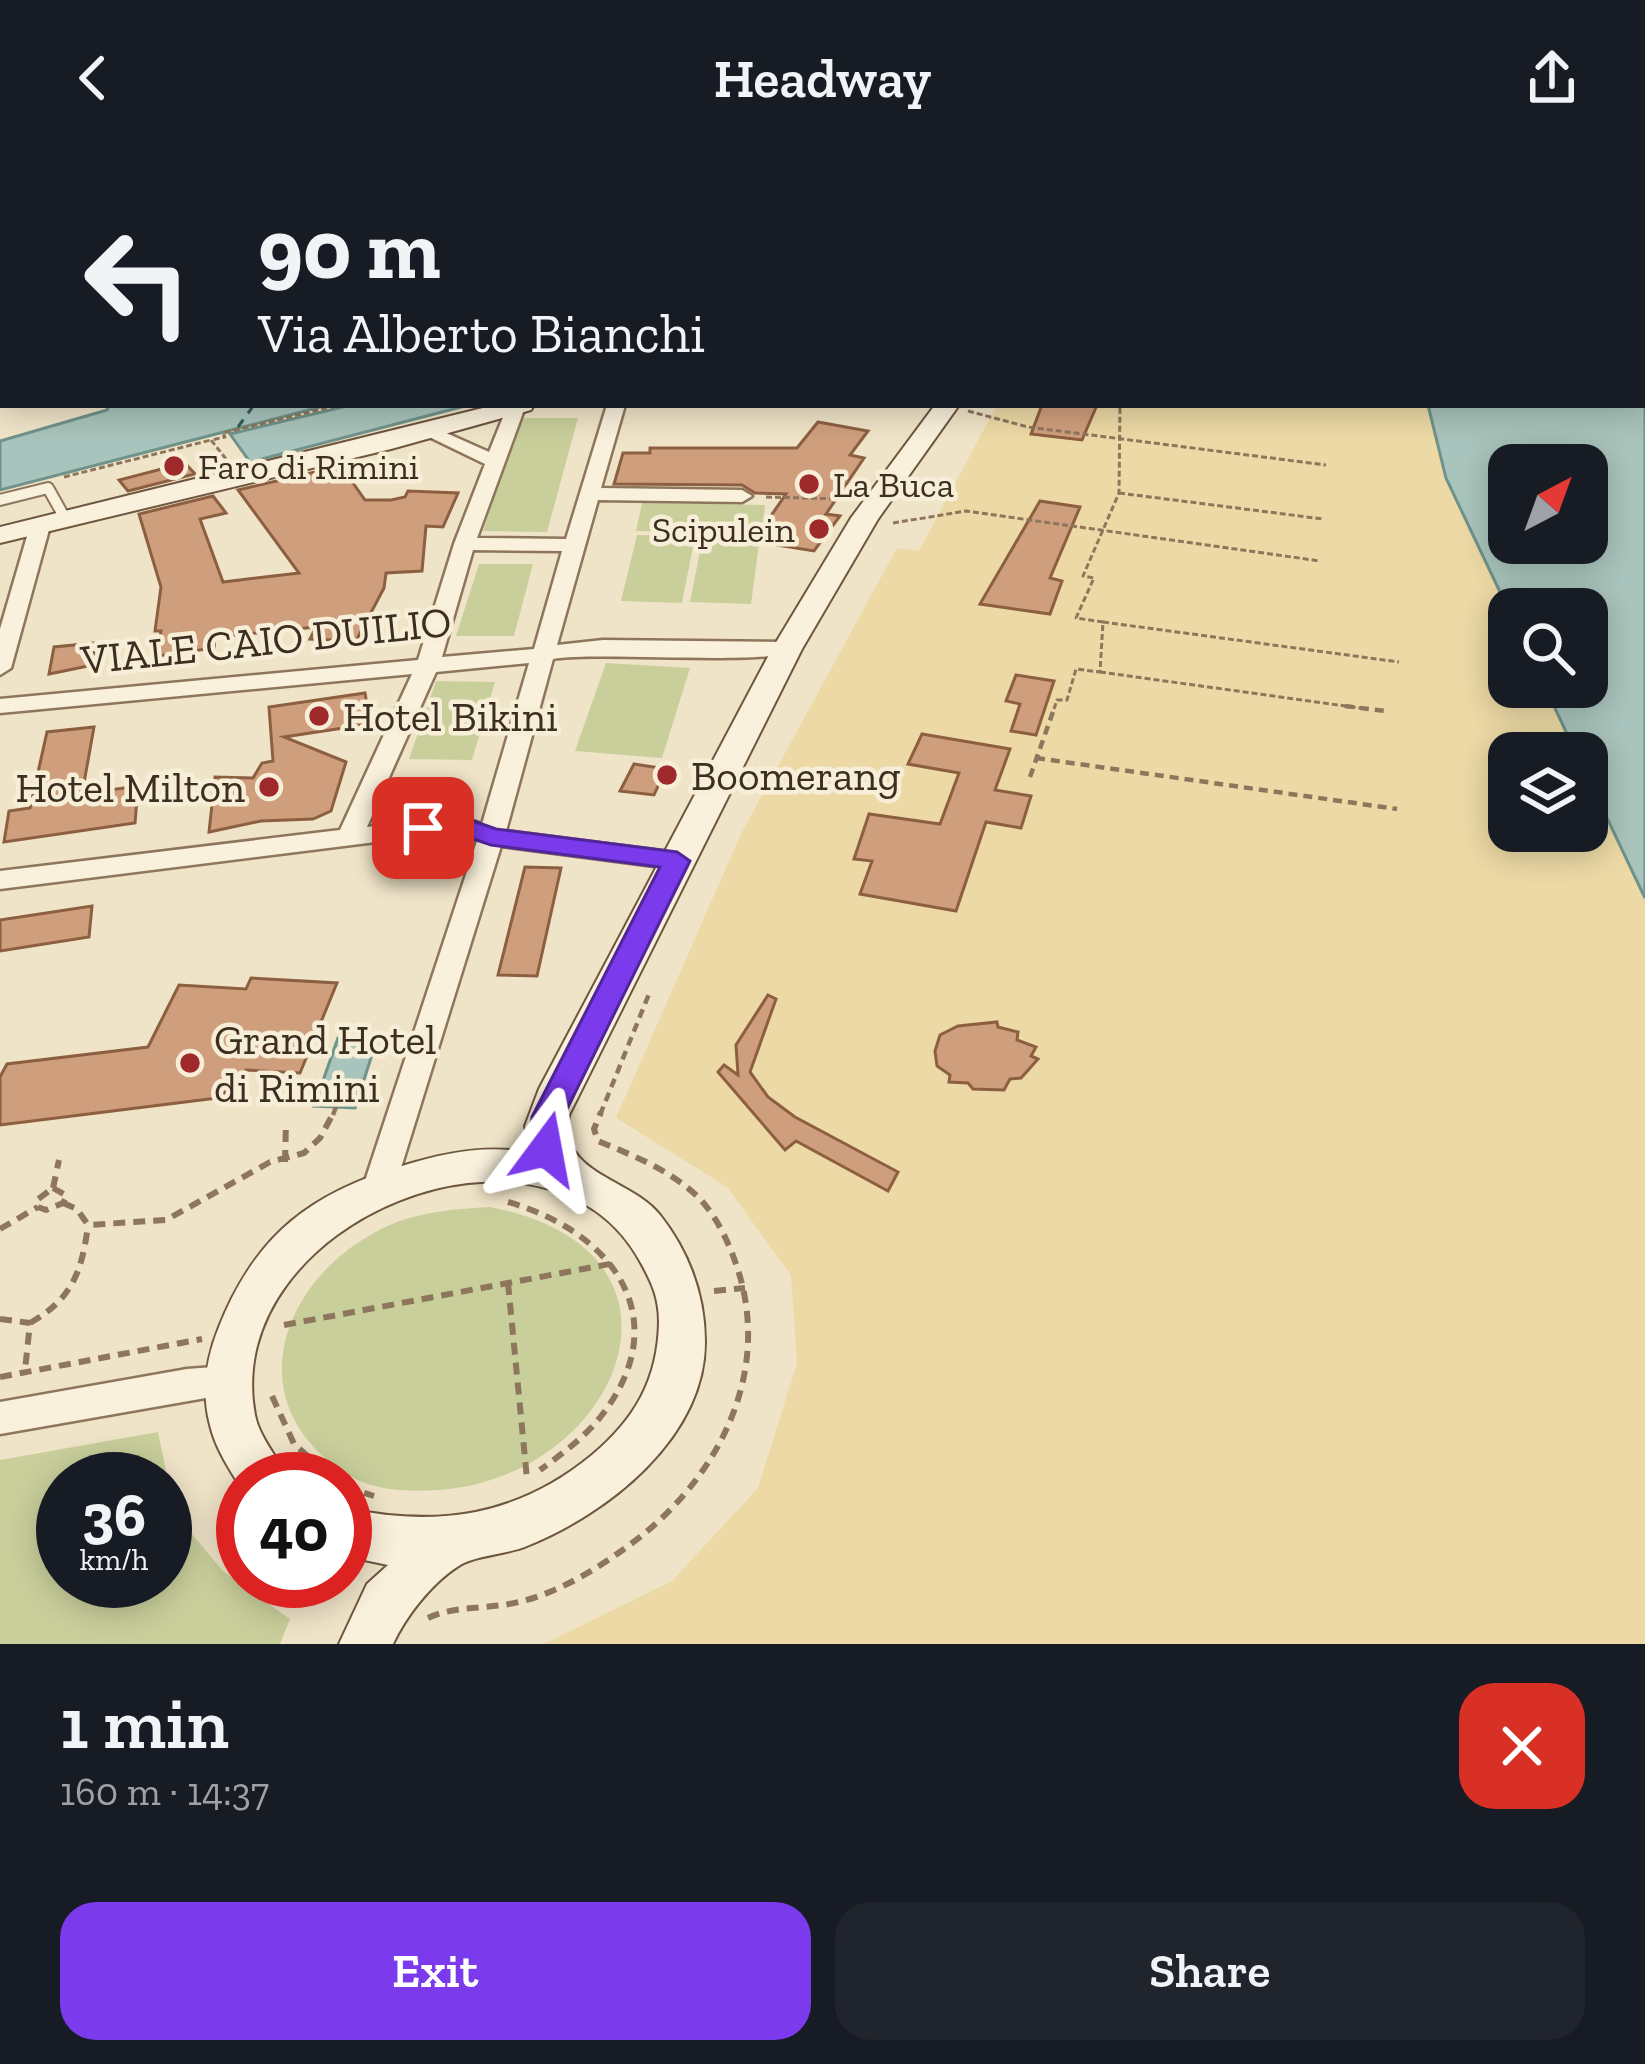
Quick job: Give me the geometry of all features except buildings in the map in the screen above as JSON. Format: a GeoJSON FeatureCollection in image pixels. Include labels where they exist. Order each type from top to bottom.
{"type":"FeatureCollection","features":[{"type":"Feature","properties":{"kind":"street"},"geometry":{"type":"LineString","coordinates":[[0,535],[512,408]]}},
{"type":"Feature","properties":{"kind":"street"},"geometry":{"type":"LineString","coordinates":[[351,835],[429,662],[464,544],[518,408]]}},
{"type":"Feature","properties":{"kind":"street"},"geometry":{"type":"LineString","coordinates":[[379,1187],[394,1122],[491,837],[572,544],[615,408]]}},
{"type":"Feature","properties":{"kind":"street"},"geometry":{"type":"LineString","coordinates":[[569,1176],[546,1149],[547,1117],[677,861],[787,649],[959,408]]}},
{"type":"Feature","properties":{"kind":"street"},"geometry":{"type":"LineString","coordinates":[[428,432],[495,462]]}},
{"type":"Feature","properties":{"kind":"street"},"geometry":{"type":"LineString","coordinates":[[589,494],[742,496]]}},
{"type":"Feature","properties":{"kind":"street"},"geometry":{"type":"LineString","coordinates":[[0,668],[53,523]]}},
{"type":"Feature","properties":{"kind":"street"},"geometry":{"type":"LineString","coordinates":[[464,544],[572,544]]}},
{"type":"Feature","properties":{"kind":"street","name":"VIALE CAIO DUILIO"},"geometry":{"type":"LineString","coordinates":[[0,706],[540,655],[569,648],[787,649]]}},
{"type":"Feature","properties":{"kind":"street"},"geometry":{"type":"LineString","coordinates":[[0,880],[459,824],[491,837],[677,861]]}},
{"type":"Feature","properties":{"kind":"street"},"geometry":{"type":"LineString","coordinates":[[246,1452],[237,1438],[248,1378],[235,1333],[257,1287],[290,1246],[331,1213],[379,1187],[443,1168],[508,1165],[569,1176],[620,1203],[659,1244],[681,1295],[682,1355],[658,1417],[612,1474],[545,1518],[466,1543],[386,1544],[372,1540]]}},
{"type":"Feature","properties":{"kind":"street"},"geometry":{"type":"LineString","coordinates":[[0,1418],[187,1384],[248,1378]]}},
{"type":"Feature","properties":{"kind":"street"},"geometry":{"type":"LineString","coordinates":[[366,1644],[386,1602],[446,1543]]}},
{"type":"Feature","properties":{"kind":"lane"},"geometry":{"type":"LineString","coordinates":[[0,500],[48,488],[53,523]]}},
{"type":"Feature","properties":{"kind":"path"},"geometry":{"type":"LineString","coordinates":[[63,477],[326,408]]}},
{"type":"Feature","properties":{"kind":"path"},"geometry":{"type":"LineString","coordinates":[[963,408],[1028,427],[1326,465]]}},
{"type":"Feature","properties":{"kind":"path"},"geometry":{"type":"LineString","coordinates":[[1120,408],[1119,493],[1083,576],[1094,578],[1076,618],[1399,662]]}},
{"type":"Feature","properties":{"kind":"path"},"geometry":{"type":"LineString","coordinates":[[211,440],[240,479]]}},
{"type":"Feature","properties":{"kind":"path"},"geometry":{"type":"LineString","coordinates":[[1119,493],[1322,519]]}},
{"type":"Feature","properties":{"kind":"path"},"geometry":{"type":"LineString","coordinates":[[742,496],[888,511],[904,524],[965,511],[1320,561]]}},
{"type":"Feature","properties":{"kind":"path"},"geometry":{"type":"LineString","coordinates":[[1100,672],[1103,622]]}},
{"type":"Feature","properties":{"kind":"path"},"geometry":{"type":"LineString","coordinates":[[1030,777],[1057,700],[1067,700],[1076,669],[1385,711]]}},
{"type":"Feature","properties":{"kind":"path"},"geometry":{"type":"LineString","coordinates":[[1036,758],[1397,809]]}},
{"type":"Feature","properties":{"kind":"path"},"geometry":{"type":"LineString","coordinates":[[594,1129],[655,978]]}},
{"type":"Feature","properties":{"kind":"path"},"geometry":{"type":"LineString","coordinates":[[88,1225],[166,1220],[271,1162],[305,1153],[328,1132],[336,1107]]}},
{"type":"Feature","properties":{"kind":"path"},"geometry":{"type":"LineString","coordinates":[[285,1162],[286,1122]]}},
{"type":"Feature","properties":{"kind":"path"},"geometry":{"type":"LineString","coordinates":[[38,1207],[37,1200],[53,1188],[59,1160]]}},
{"type":"Feature","properties":{"kind":"path"},"geometry":{"type":"LineString","coordinates":[[38,1207],[46,1210],[63,1203],[67,1196],[53,1188]]}},
{"type":"Feature","properties":{"kind":"path"},"geometry":{"type":"LineString","coordinates":[[493,1198],[542,1208],[584,1230],[615,1263],[632,1305],[631,1352],[613,1400],[577,1444],[527,1479],[507,1486]]}},
{"type":"Feature","properties":{"kind":"path"},"geometry":{"type":"LineString","coordinates":[[0,1319],[31,1323],[58,1309],[82,1277],[88,1225],[77,1210],[63,1203]]}},
{"type":"Feature","properties":{"kind":"path"},"geometry":{"type":"LineString","coordinates":[[0,1229],[38,1207]]}},
{"type":"Feature","properties":{"kind":"path"},"geometry":{"type":"LineString","coordinates":[[285,1312],[277,1326],[615,1263]]}},
{"type":"Feature","properties":{"kind":"path"},"geometry":{"type":"LineString","coordinates":[[508,1283],[527,1479]]}},
{"type":"Feature","properties":{"kind":"path"},"geometry":{"type":"LineString","coordinates":[[24,1373],[31,1323]]}},
{"type":"Feature","properties":{"kind":"path"},"geometry":{"type":"LineString","coordinates":[[0,1377],[235,1333]]}},
{"type":"Feature","properties":{"kind":"path"},"geometry":{"type":"LineString","coordinates":[[248,1378],[299,1452]]}},
{"type":"Feature","properties":{"kind":"path"},"geometry":{"type":"LineString","coordinates":[[372,1494],[387,1499]]}},
{"type":"Feature","properties":{"kind":"green space"},"geometry":{"type":"Polygon","coordinates":[[[520,418],[578,418],[547,532],[483,531],[520,418]]]}},
{"type":"Feature","properties":{"kind":"green space"},"geometry":{"type":"Polygon","coordinates":[[[642,503],[765,505],[762,533],[636,531],[642,503]]]}},
{"type":"Feature","properties":{"kind":"green space"},"geometry":{"type":"Polygon","coordinates":[[[637,535],[695,536],[682,603],[621,601],[637,535]]]}},
{"type":"Feature","properties":{"kind":"green space"},"geometry":{"type":"Polygon","coordinates":[[[703,536],[760,537],[751,604],[690,602],[703,536]]]}},
{"type":"Feature","properties":{"kind":"green space"},"geometry":{"type":"Polygon","coordinates":[[[479,564],[533,564],[514,636],[456,636],[479,564]]]}},
{"type":"Feature","properties":{"kind":"green space"},"geometry":{"type":"Polygon","coordinates":[[[606,663],[690,668],[662,758],[575,751],[606,663]]]}},
{"type":"Feature","properties":{"kind":"green space"},"geometry":{"type":"Polygon","coordinates":[[[436,681],[495,682],[472,760],[409,759],[436,681]]]}},
{"type":"Feature","properties":{"kind":"green space"},"geometry":{"type":"Polygon","coordinates":[[[490,1207],[560,1231],[602,1268],[620,1312],[617,1360],[594,1406],[555,1446],[502,1476],[428,1491],[372,1485],[372,1452],[319,1452],[291,1413],[282,1378],[285,1341],[299,1306],[322,1274],[353,1246],[392,1224],[490,1207]]]}},
{"type":"Feature","properties":{"kind":"green space"},"geometry":{"type":"Polygon","coordinates":[[[158,1432],[162,1452],[45,1452],[158,1432]]]}},
{"type":"Feature","properties":{"kind":"green space"},"geometry":{"type":"Polygon","coordinates":[[[36,1454],[36,1608],[192,1608],[192,1534],[216,1563],[216,1608],[275,1608],[290,1619],[280,1644],[0,1644],[0,1460],[36,1454]]]}},
{"type":"Feature","properties":{"kind":"sand"},"geometry":{"type":"Polygon","coordinates":[[[995,408],[1429,408],[1446,478],[1498,588],[1488,588],[1488,708],[1555,708],[1566,732],[1488,732],[1488,852],[1608,852],[1608,820],[1645,898],[1645,1644],[544,1644],[672,1581],[758,1488],[797,1363],[791,1275],[727,1187],[616,1118],[741,834],[897,548],[919,551],[995,408]]]}},
{"type":"Feature","properties":{"kind":"water"},"geometry":{"type":"Polygon","coordinates":[[[316,408],[0,490],[0,441],[107,410],[316,408]]]}},
{"type":"Feature","properties":{"kind":"water"},"geometry":{"type":"Polygon","coordinates":[[[338,408],[457,408],[250,462],[230,434],[338,408]]]}},
{"type":"Feature","properties":{"kind":"water"},"geometry":{"type":"Polygon","coordinates":[[[1429,408],[1645,408],[1645,898],[1608,820],[1608,732],[1566,732],[1555,708],[1608,708],[1608,588],[1498,588],[1446,478],[1429,408]]]}},
{"type":"Feature","properties":{"kind":"water"},"geometry":{"type":"Polygon","coordinates":[[[338,1038],[377,1039],[355,1108],[314,1106],[338,1038]]]}},
{"type":"Feature","properties":{"kind":"ferry route"},"geometry":{"type":"LineString","coordinates":[[238,427],[252,408]]}},
{"type":"Feature","properties":{"kind":"place","name":"Faro di Rimini"},"geometry":{"type":"Point","coordinates":[174,466]}},
{"type":"Feature","properties":{"kind":"place","name":"La Buca"},"geometry":{"type":"Point","coordinates":[809,484]}},
{"type":"Feature","properties":{"kind":"place","name":"Scipulein"},"geometry":{"type":"Point","coordinates":[819,529]}},
{"type":"Feature","properties":{"kind":"place","name":"Hotel Bikini"},"geometry":{"type":"Point","coordinates":[319,716]}},
{"type":"Feature","properties":{"kind":"place","name":"Boomerang"},"geometry":{"type":"Point","coordinates":[667,775]}},
{"type":"Feature","properties":{"kind":"place","name":"Hotel Milton"},"geometry":{"type":"Point","coordinates":[269,787]}},
{"type":"Feature","properties":{"kind":"place","name":"Grand Hotel di Rimini"},"geometry":{"type":"Point","coordinates":[190,1063]}},
{"type":"Feature","properties":{"kind":"route"},"geometry":{"type":"LineString","coordinates":[[423,828],[459,824],[491,837],[677,861],[567,1073],[547,1117],[546,1149]]}}]}
